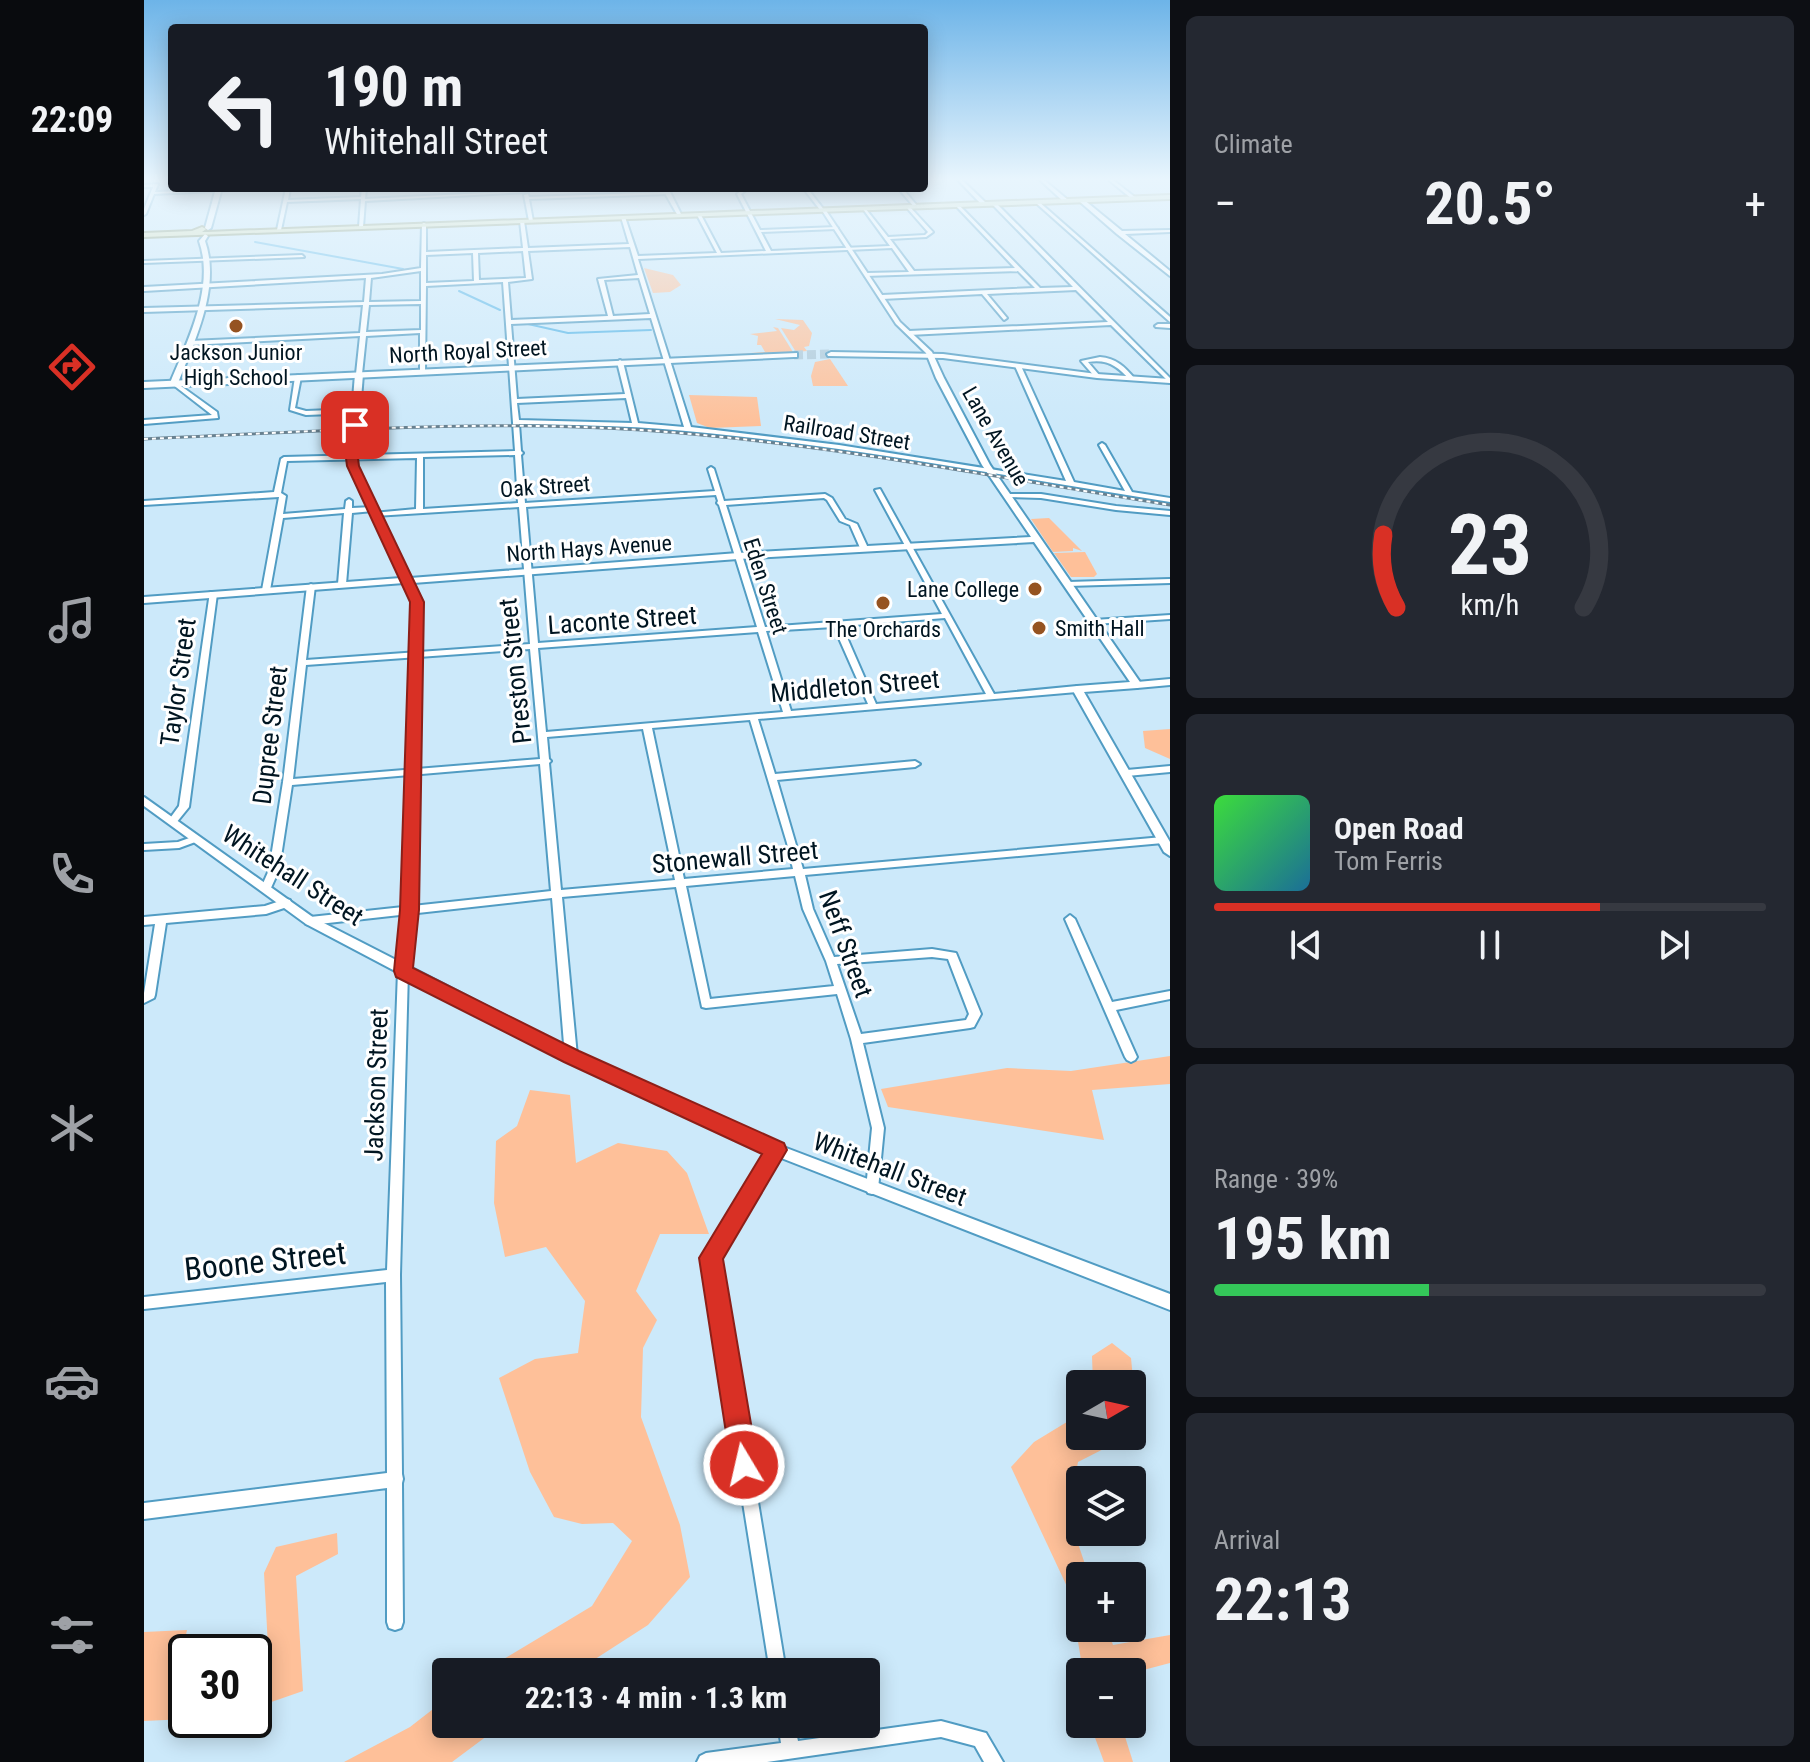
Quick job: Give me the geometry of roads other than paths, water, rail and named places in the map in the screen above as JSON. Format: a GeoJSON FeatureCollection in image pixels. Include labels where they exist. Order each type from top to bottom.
{"type":"FeatureCollection","features":[{"type":"Feature","properties":{"kind":"main road"},"geometry":{"type":"LineString","coordinates":[[831,354],[932,355],[1097,376],[1170,381]]}},
{"type":"Feature","properties":{"kind":"main road","name":"North Royal Street"},"geometry":{"type":"LineString","coordinates":[[144,385],[794,355]]}},
{"type":"Feature","properties":{"kind":"street"},"geometry":{"type":"LineString","coordinates":[[144,422],[216,417],[215,413],[174,383],[203,310],[206,262]]}},
{"type":"Feature","properties":{"kind":"street"},"geometry":{"type":"LineString","coordinates":[[423,371],[424,262]]}},
{"type":"Feature","properties":{"kind":"street"},"geometry":{"type":"LineString","coordinates":[[476,262],[477,283]]}},
{"type":"Feature","properties":{"kind":"street"},"geometry":{"type":"LineString","coordinates":[[424,285],[529,279],[528,262]]}},
{"type":"Feature","properties":{"kind":"street"},"geometry":{"type":"LineString","coordinates":[[636,262],[688,429]]}},
{"type":"Feature","properties":{"kind":"street","name":"Lane Avenue"},"geometry":{"type":"LineString","coordinates":[[859,262],[899,324],[932,355],[940,378],[992,473],[1137,685]]}},
{"type":"Feature","properties":{"kind":"street"},"geometry":{"type":"LineString","coordinates":[[905,262],[913,273]]}},
{"type":"Feature","properties":{"kind":"street"},"geometry":{"type":"LineString","coordinates":[[1013,262],[1039,290]]}},
{"type":"Feature","properties":{"kind":"street"},"geometry":{"type":"LineString","coordinates":[[1053,262],[1170,381]]}},
{"type":"Feature","properties":{"kind":"street"},"geometry":{"type":"LineString","coordinates":[[1104,262],[1170,323]]}},
{"type":"Feature","properties":{"kind":"street"},"geometry":{"type":"LineString","coordinates":[[144,289],[369,277],[424,269]]}},
{"type":"Feature","properties":{"kind":"street"},"geometry":{"type":"LineString","coordinates":[[867,275],[1019,269]]}},
{"type":"Feature","properties":{"kind":"street"},"geometry":{"type":"LineString","coordinates":[[611,318],[601,279],[641,276]]}},
{"type":"Feature","properties":{"kind":"street"},"geometry":{"type":"LineString","coordinates":[[359,374],[369,277]]}},
{"type":"Feature","properties":{"kind":"street","name":"Preston Street"},"geometry":{"type":"LineString","coordinates":[[505,281],[527,571],[571,1056]]}},
{"type":"Feature","properties":{"kind":"street"},"geometry":{"type":"LineString","coordinates":[[882,297],[1079,288]]}},
{"type":"Feature","properties":{"kind":"street"},"geometry":{"type":"LineString","coordinates":[[983,292],[1004,318]]}},
{"type":"Feature","properties":{"kind":"street"},"geometry":{"type":"LineString","coordinates":[[144,310],[424,302]]}},
{"type":"Feature","properties":{"kind":"street"},"geometry":{"type":"LineString","coordinates":[[508,322],[653,316]]}},
{"type":"Feature","properties":{"kind":"street"},"geometry":{"type":"LineString","coordinates":[[909,333],[1114,323]]}},
{"type":"Feature","properties":{"kind":"street"},"geometry":{"type":"LineString","coordinates":[[1158,326],[1170,323]]}},
{"type":"Feature","properties":{"kind":"street"},"geometry":{"type":"LineString","coordinates":[[190,343],[424,331]]}},
{"type":"Feature","properties":{"kind":"street"},"geometry":{"type":"LineString","coordinates":[[1097,376],[1084,361],[1117,361],[1132,379]]}},
{"type":"Feature","properties":{"kind":"street"},"geometry":{"type":"LineString","coordinates":[[620,362],[635,424]]}},
{"type":"Feature","properties":{"kind":"street"},"geometry":{"type":"LineString","coordinates":[[1018,366],[1071,484]]}},
{"type":"Feature","properties":{"kind":"street","name":"Jackson Street"},"geometry":{"type":"LineString","coordinates":[[359,374],[351,450],[353,466],[417,602],[409,910],[403,971],[393,1275],[395,1622]]}},
{"type":"Feature","properties":{"kind":"street"},"geometry":{"type":"LineString","coordinates":[[298,377],[292,409],[306,413],[357,411]]}},
{"type":"Feature","properties":{"kind":"street"},"geometry":{"type":"LineString","coordinates":[[515,401],[626,396]]}},
{"type":"Feature","properties":{"kind":"street","name":"Railroad Street"},"geometry":{"type":"LineString","coordinates":[[517,422],[635,424],[688,429],[809,444],[1170,500]]}},
{"type":"Feature","properties":{"kind":"street"},"geometry":{"type":"LineString","coordinates":[[1102,445],[1130,494]]}},
{"type":"Feature","properties":{"kind":"street"},"geometry":{"type":"LineString","coordinates":[[277,494],[284,459],[520,453]]}},
{"type":"Feature","properties":{"kind":"street"},"geometry":{"type":"LineString","coordinates":[[419,512],[420,456]]}},
{"type":"Feature","properties":{"kind":"street","name":"Eden Street"},"geometry":{"type":"LineString","coordinates":[[711,469],[788,714]]}},
{"type":"Feature","properties":{"kind":"street"},"geometry":{"type":"LineString","coordinates":[[878,490],[992,697]]}},
{"type":"Feature","properties":{"kind":"street","name":"Oak Street"},"geometry":{"type":"LineString","coordinates":[[279,516],[419,512],[717,493]]}},
{"type":"Feature","properties":{"kind":"street"},"geometry":{"type":"LineString","coordinates":[[144,503],[283,496],[266,590]]}},
{"type":"Feature","properties":{"kind":"street"},"geometry":{"type":"LineString","coordinates":[[720,503],[825,496],[842,520],[853,524],[864,548]]}},
{"type":"Feature","properties":{"kind":"street"},"geometry":{"type":"LineString","coordinates":[[1007,496],[1041,496],[1170,513]]}},
{"type":"Feature","properties":{"kind":"street"},"geometry":{"type":"LineString","coordinates":[[342,584],[349,501]]}},
{"type":"Feature","properties":{"kind":"street","name":"North Hays Avenue"},"geometry":{"type":"LineString","coordinates":[[144,600],[738,556],[1036,539]]}},
{"type":"Feature","properties":{"kind":"street"},"geometry":{"type":"LineString","coordinates":[[1068,584],[1170,581]]}},
{"type":"Feature","properties":{"kind":"street","name":"Dupree Street"},"geometry":{"type":"LineString","coordinates":[[266,888],[274,870],[288,782],[311,586]]}},
{"type":"Feature","properties":{"kind":"street","name":"Taylor Street"},"geometry":{"type":"LineString","coordinates":[[173,821],[184,807],[213,594]]}},
{"type":"Feature","properties":{"kind":"street","name":"Laconte Street"},"geometry":{"type":"LineString","coordinates":[[301,663],[946,616]]}},
{"type":"Feature","properties":{"kind":"street"},"geometry":{"type":"LineString","coordinates":[[1094,622],[1170,617]]}},
{"type":"Feature","properties":{"kind":"street"},"geometry":{"type":"LineString","coordinates":[[837,624],[873,707]]}},
{"type":"Feature","properties":{"kind":"street","name":"Middleton Street"},"geometry":{"type":"LineString","coordinates":[[544,735],[1170,682]]}},
{"type":"Feature","properties":{"kind":"street"},"geometry":{"type":"LineString","coordinates":[[1077,689],[1170,852]]}},
{"type":"Feature","properties":{"kind":"street","name":"Neff Street"},"geometry":{"type":"LineString","coordinates":[[753,717],[792,843],[808,909],[831,961],[857,1039],[878,1128],[872,1189]]}},
{"type":"Feature","properties":{"kind":"street"},"geometry":{"type":"LineString","coordinates":[[647,726],[706,1004],[840,990]]}},
{"type":"Feature","properties":{"kind":"street"},"geometry":{"type":"LineString","coordinates":[[288,782],[546,761]]}},
{"type":"Feature","properties":{"kind":"street"},"geometry":{"type":"LineString","coordinates":[[773,777],[915,764]]}},
{"type":"Feature","properties":{"kind":"street"},"geometry":{"type":"LineString","coordinates":[[1127,773],[1170,769]]}},
{"type":"Feature","properties":{"kind":"street","name":"Whitehall Street"},"geometry":{"type":"LineString","coordinates":[[144,801],[310,921],[571,1056],[776,1150],[1170,1302]]}},
{"type":"Feature","properties":{"kind":"street"},"geometry":{"type":"LineString","coordinates":[[144,847],[179,845],[195,839]]}},
{"type":"Feature","properties":{"kind":"street","name":"Stonewall Street"},"geometry":{"type":"LineString","coordinates":[[310,921],[557,894],[1163,840]]}},
{"type":"Feature","properties":{"kind":"street"},"geometry":{"type":"LineString","coordinates":[[144,921],[266,910],[286,903]]}},
{"type":"Feature","properties":{"kind":"street"},"geometry":{"type":"LineString","coordinates":[[144,999],[150,995],[161,919]]}},
{"type":"Feature","properties":{"kind":"street"},"geometry":{"type":"LineString","coordinates":[[1070,919],[1131,1057]]}},
{"type":"Feature","properties":{"kind":"street"},"geometry":{"type":"LineString","coordinates":[[831,961],[932,953],[952,956],[975,1014],[970,1024],[857,1039]]}},
{"type":"Feature","properties":{"kind":"street"},"geometry":{"type":"LineString","coordinates":[[1111,1007],[1170,995]]}},
{"type":"Feature","properties":{"kind":"street"},"geometry":{"type":"LineString","coordinates":[[776,1150],[711,1258],[776,1658]]}},
{"type":"Feature","properties":{"kind":"street","name":"Boone Street"},"geometry":{"type":"LineString","coordinates":[[144,1303],[393,1275]]}},
{"type":"Feature","properties":{"kind":"street"},"geometry":{"type":"LineString","coordinates":[[144,1511],[396,1479]]}},
{"type":"Feature","properties":{"kind":"street"},"geometry":{"type":"LineString","coordinates":[[706,1762],[941,1729],[980,1739],[994,1762]]}},
{"type":"Feature","properties":{"kind":"street"},"geometry":{"type":"LineString","coordinates":[[789,1738],[791,1751]]}},
{"type":"Feature","properties":{"kind":"waterway"},"geometry":{"type":"LineString","coordinates":[[366,262],[403,269]]}},
{"type":"Feature","properties":{"kind":"waterway"},"geometry":{"type":"LineString","coordinates":[[459,291],[500,310]]}},
{"type":"Feature","properties":{"kind":"waterway"},"geometry":{"type":"LineString","coordinates":[[528,324],[568,333],[651,330]]}},
{"type":"Feature","properties":{"kind":"tunnel"},"geometry":{"type":"LineString","coordinates":[[794,355],[831,354]]}},
{"type":"Feature","properties":{"kind":"railway"},"geometry":{"type":"LineString","coordinates":[[144,439],[455,426],[641,430],[840,452],[1170,505]]}},
{"type":"Feature","properties":{"kind":"place","name":"Jackson Junior High School"},"geometry":{"type":"Point","coordinates":[236,326]}},
{"type":"Feature","properties":{"kind":"place","name":"Lane College"},"geometry":{"type":"Point","coordinates":[1035,589]}},
{"type":"Feature","properties":{"kind":"place","name":"The Orchards"},"geometry":{"type":"Point","coordinates":[883,603]}},
{"type":"Feature","properties":{"kind":"place","name":"Smith Hall"},"geometry":{"type":"Point","coordinates":[1039,628]}}]}
